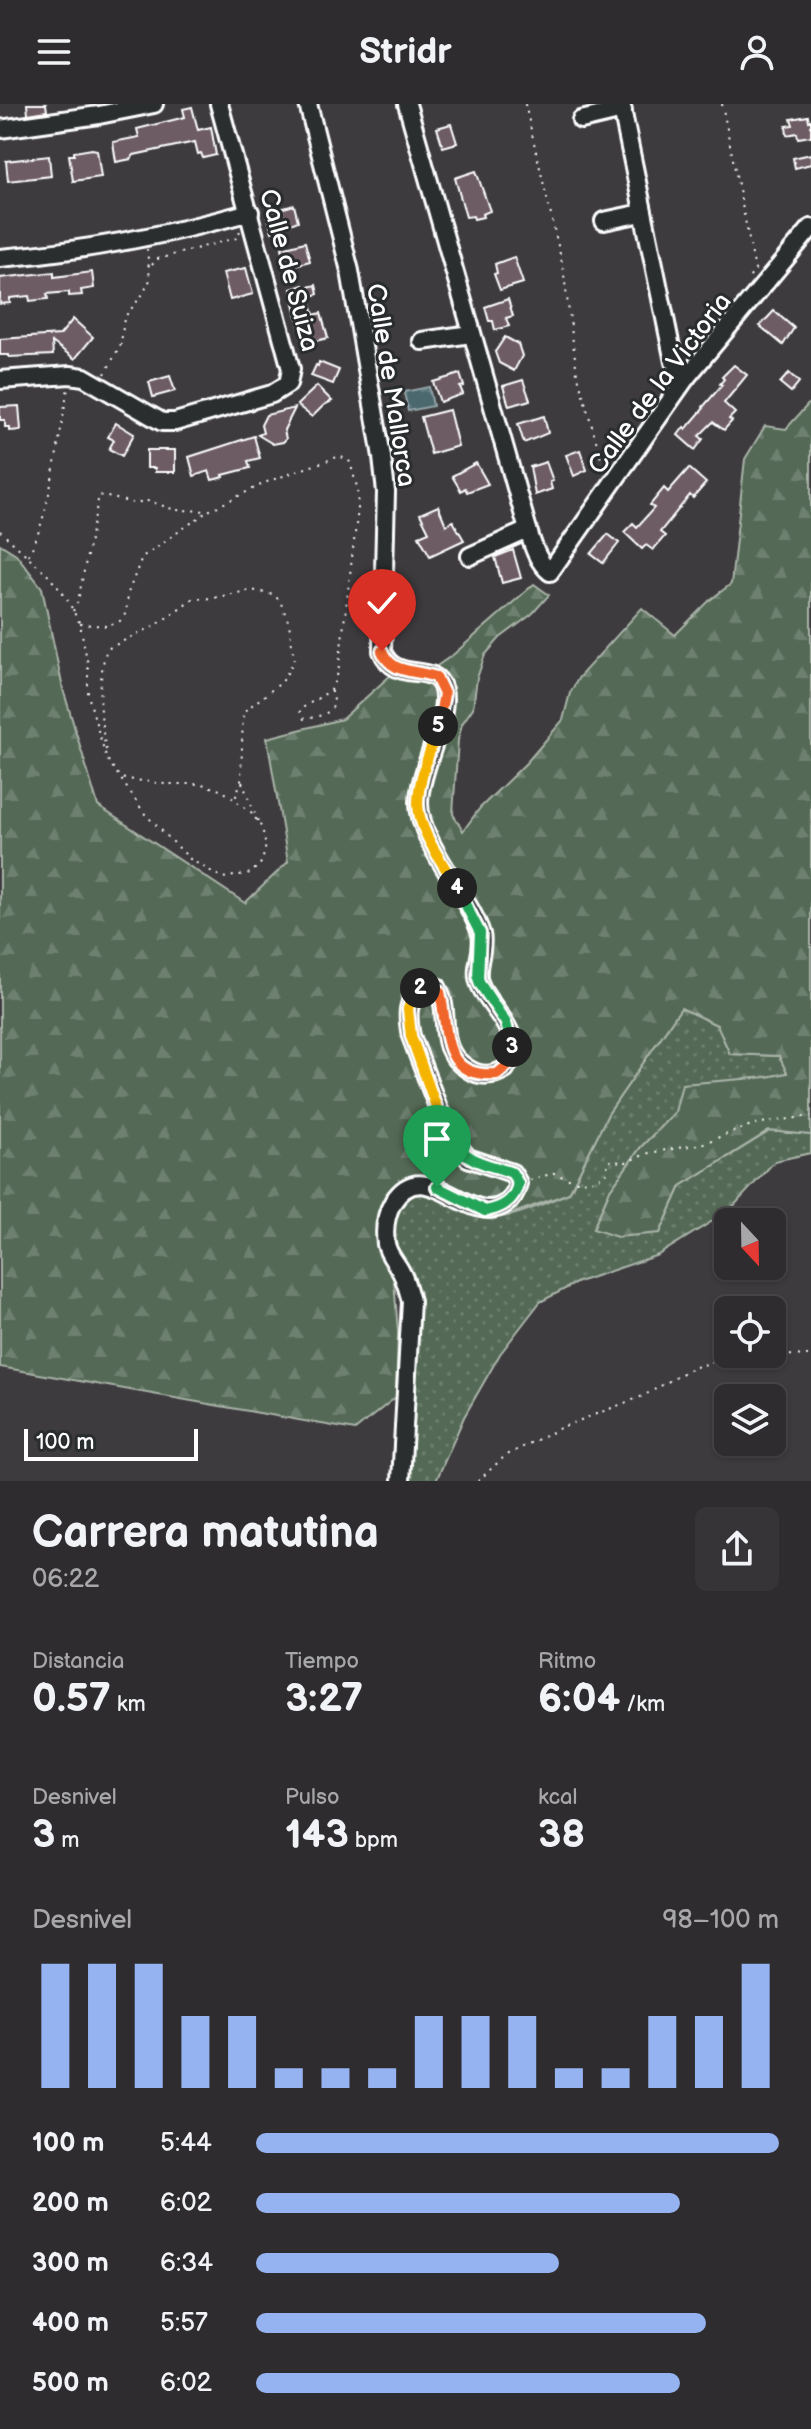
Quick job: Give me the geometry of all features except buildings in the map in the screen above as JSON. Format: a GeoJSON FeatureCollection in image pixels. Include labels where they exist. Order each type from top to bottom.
{"type":"FeatureCollection","features":[{"type":"Feature","properties":{"kind":"street"},"geometry":{"type":"LineString","coordinates":[[0,129],[154,104]]}},
{"type":"Feature","properties":{"kind":"street","name":"Calle de Suiza"},"geometry":{"type":"LineString","coordinates":[[0,380],[70,375],[84,377],[162,422],[175,422],[272,394],[288,384],[291,369],[246,219],[219,104]]}},
{"type":"Feature","properties":{"kind":"street"},"geometry":{"type":"LineString","coordinates":[[407,104],[528,530],[470,556]]}},
{"type":"Feature","properties":{"kind":"street","name":"Calle de Mallorca"},"geometry":{"type":"LineString","coordinates":[[312,105],[350,271],[382,457],[386,492],[382,651],[385,660],[397,669],[436,677],[442,685],[444,703],[421,787],[419,809],[431,842],[480,933],[478,978],[509,1031],[512,1050],[509,1064],[497,1074],[487,1075],[473,1072],[455,1059],[445,1037],[440,992],[431,984],[419,988],[411,1000],[408,1022],[448,1134],[468,1158],[512,1173],[518,1183],[517,1190]]}},
{"type":"Feature","properties":{"kind":"street"},"geometry":{"type":"LineString","coordinates":[[581,120],[622,107],[674,362],[686,378]]}},
{"type":"Feature","properties":{"kind":"street"},"geometry":{"type":"LineString","coordinates":[[604,221],[642,213]]}},
{"type":"Feature","properties":{"kind":"street"},"geometry":{"type":"LineString","coordinates":[[0,258],[103,247],[246,219]]}},
{"type":"Feature","properties":{"kind":"street","name":"Calle de la Victoria"},"geometry":{"type":"LineString","coordinates":[[528,530],[536,554],[550,572],[686,378],[811,228]]}},
{"type":"Feature","properties":{"kind":"street"},"geometry":{"type":"LineString","coordinates":[[422,341],[471,334]]}},
{"type":"Feature","properties":{"kind":"street"},"geometry":{"type":"LineString","coordinates":[[401,1481],[411,1301],[406,1281],[388,1251],[385,1233],[387,1214],[404,1191],[423,1185],[444,1190],[485,1211],[503,1205],[517,1190]]}},
{"type":"Feature","properties":{"kind":"path"},"geometry":{"type":"LineString","coordinates":[[525,104],[563,267],[577,373],[603,469],[610,473]]}},
{"type":"Feature","properties":{"kind":"path"},"geometry":{"type":"LineString","coordinates":[[722,104],[755,270],[747,282]]}},
{"type":"Feature","properties":{"kind":"path"},"geometry":{"type":"LineString","coordinates":[[150,267],[157,259],[237,238],[246,219]]}},
{"type":"Feature","properties":{"kind":"path"},"geometry":{"type":"LineString","coordinates":[[99,386],[121,344],[124,318],[150,280],[146,244]]}},
{"type":"Feature","properties":{"kind":"path"},"geometry":{"type":"LineString","coordinates":[[28,555],[34,546],[44,511],[70,375]]}},
{"type":"Feature","properties":{"kind":"path"},"geometry":{"type":"LineString","coordinates":[[80,624],[107,626],[120,621],[126,613],[128,593],[142,557],[208,511],[289,473],[340,456],[350,462],[357,487],[358,509],[338,673],[331,690],[299,710],[304,719],[326,715],[334,706],[331,690]]}},
{"type":"Feature","properties":{"kind":"path"},"geometry":{"type":"LineString","coordinates":[[73,611],[78,601],[99,495],[133,503],[149,501],[175,510],[208,511]]}},
{"type":"Feature","properties":{"kind":"path"},"geometry":{"type":"LineString","coordinates":[[0,531],[28,555],[66,597],[80,624],[88,665],[88,695],[107,759],[145,814],[191,860],[223,878],[251,873],[262,862],[266,845],[262,828],[241,781]]}},
{"type":"Feature","properties":{"kind":"path"},"geometry":{"type":"LineString","coordinates":[[107,759],[101,728],[101,665],[107,649],[158,624],[192,599],[252,590],[274,595],[280,601],[289,623],[294,661],[282,682],[243,712],[241,781],[235,799]]}},
{"type":"Feature","properties":{"kind":"path"},"geometry":{"type":"LineString","coordinates":[[120,778],[165,784],[202,784],[223,791],[251,812],[262,828]]}},
{"type":"Feature","properties":{"kind":"path"},"geometry":{"type":"LineString","coordinates":[[517,1190],[531,1179],[554,1173],[580,1183],[602,1177],[608,1172],[607,1161],[626,1162],[649,1153],[701,1144],[754,1124],[811,1116]]}},
{"type":"Feature","properties":{"kind":"path"},"geometry":{"type":"LineString","coordinates":[[786,1355],[811,1356]]}},
{"type":"Feature","properties":{"kind":"path"},"geometry":{"type":"LineString","coordinates":[[478,1481],[505,1456],[560,1428],[643,1396],[692,1368],[714,1362]]}},
{"type":"Feature","properties":{"kind":"green space"},"geometry":{"type":"Polygon","coordinates":[[[811,401],[811,1135],[769,1131],[681,1186],[660,1233],[617,1237],[593,1229],[610,1190],[641,1147],[675,1112],[682,1084],[787,1073],[779,1056],[730,1054],[717,1025],[681,1008],[608,1114],[569,1193],[506,1216],[499,1203],[484,1207],[419,1183],[378,1232],[394,1280],[398,1332],[396,1397],[355,1430],[0,1367],[0,544],[16,554],[42,588],[63,689],[98,806],[245,903],[288,862],[267,738],[342,719],[392,674],[421,677],[454,654],[534,584],[549,595],[485,655],[477,678],[473,708],[462,724],[453,814],[463,831],[480,808],[527,762],[563,720],[570,693],[579,677],[642,608],[675,635],[731,584],[745,459],[765,426],[786,429],[811,401]]]}},
{"type":"Feature","properties":{"kind":"green space"},"geometry":{"type":"Polygon","coordinates":[[[681,1008],[717,1025],[730,1054],[780,1056],[787,1073],[767,1077],[675,1112],[641,1147],[610,1190],[593,1229],[660,1233],[681,1186],[770,1131],[811,1135],[811,1153],[775,1161],[732,1208],[714,1208],[714,1220],[658,1255],[578,1282],[540,1302],[500,1354],[464,1417],[436,1481],[409,1481],[419,1293],[414,1275],[394,1237],[394,1222],[400,1208],[410,1197],[421,1193],[432,1194],[481,1216],[493,1218],[522,1212],[569,1193],[608,1114],[681,1008]]]}},
{"type":"Feature","properties":{"kind":"water"},"geometry":{"type":"Polygon","coordinates":[[[429,387],[433,406],[408,411],[404,392],[429,387]]]}},
{"type":"Feature","properties":{"kind":"route"},"geometry":{"type":"LineString","coordinates":[[382,651],[385,660],[397,669],[436,677],[442,685],[444,703],[421,787],[419,809],[431,842],[480,933],[478,978],[506,1023],[512,1050],[509,1064],[497,1074],[473,1072],[455,1059],[449,1047],[437,987],[423,985],[411,1000],[408,1022],[411,1036],[443,1126],[468,1158],[512,1173],[518,1183],[510,1200],[485,1211],[437,1187]]}}]}
